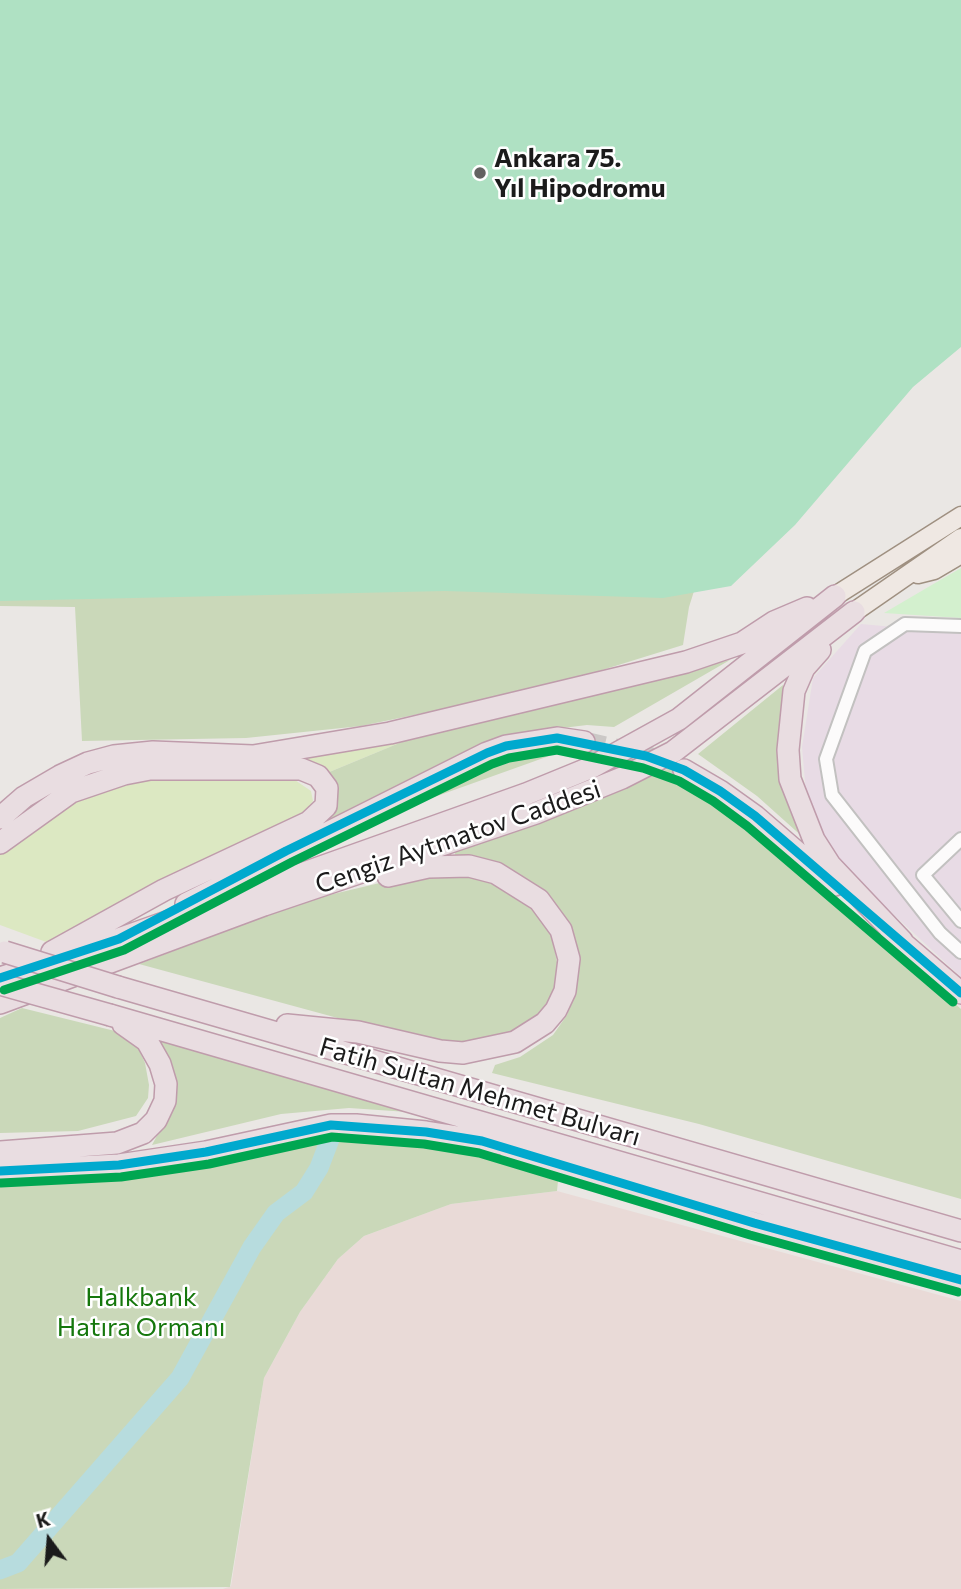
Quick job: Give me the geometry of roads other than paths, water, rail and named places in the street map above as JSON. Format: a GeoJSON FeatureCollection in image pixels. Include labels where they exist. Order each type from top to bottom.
{"type":"FeatureCollection","features":[{"type":"Feature","properties":{"kind":"highway","name":"Cengiz Aytmatov Caddesi"},"geometry":{"type":"LineString","coordinates":[[4,978],[526,794],[592,767],[679,719],[835,596]]}},
{"type":"Feature","properties":{"kind":"highway"},"geometry":{"type":"LineString","coordinates":[[0,818],[24,797],[60,776],[88,763],[114,756],[153,752],[253,756],[478,714],[715,653],[835,596]]}},
{"type":"Feature","properties":{"kind":"highway","name":"Cengiz Aytmatov Caddesi"},"geometry":{"type":"LineString","coordinates":[[0,1003],[264,905],[536,813],[652,764],[699,733],[854,612]]}},
{"type":"Feature","properties":{"kind":"highway"},"geometry":{"type":"LineString","coordinates":[[854,612],[799,678],[790,717],[790,779],[814,840],[830,865],[902,941]]}},
{"type":"Feature","properties":{"kind":"highway"},"geometry":{"type":"LineString","coordinates":[[119,939],[286,851],[487,753],[557,738],[584,742]]}},
{"type":"Feature","properties":{"kind":"highway"},"geometry":{"type":"LineString","coordinates":[[0,843],[71,792],[124,774],[161,769],[301,769],[318,776],[327,788],[326,806],[309,822],[164,890],[4,978]]}},
{"type":"Feature","properties":{"kind":"highway"},"geometry":{"type":"LineString","coordinates":[[684,770],[720,791],[755,817],[961,993]]}},
{"type":"Feature","properties":{"kind":"highway"},"geometry":{"type":"LineString","coordinates":[[233,1020],[358,1032],[440,1051],[463,1053],[515,1042],[530,1034],[545,1023],[565,991],[569,970],[568,948],[550,911],[527,891],[489,871],[451,864],[428,867],[264,905]]}},
{"type":"Feature","properties":{"kind":"highway","name":"Fatih Sultan Mehmet Bulvarı"},"geometry":{"type":"LineString","coordinates":[[2,950],[118,987],[961,1231]]}},
{"type":"Feature","properties":{"kind":"highway","name":"Fatih Sultan Mehmet Bulvarı"},"geometry":{"type":"LineString","coordinates":[[4,978],[110,1015],[961,1261]]}},
{"type":"Feature","properties":{"kind":"highway"},"geometry":{"type":"LineString","coordinates":[[0,1152],[117,1143],[143,1133],[156,1120],[165,1101],[166,1084],[160,1064],[147,1041],[110,1015]]}},
{"type":"Feature","properties":{"kind":"highway"},"geometry":{"type":"LineString","coordinates":[[0,1171],[119,1165],[206,1152],[331,1125],[368,1126],[525,1147],[610,1170],[667,1177]]}},
{"type":"Feature","properties":{"kind":"highway"},"geometry":{"type":"LineString","coordinates":[[482,1141],[754,1223],[961,1280]]}},
{"type":"Feature","properties":{"kind":"main road","name":"Cengiz Aytmatov Caddesi"},"geometry":{"type":"LineString","coordinates":[[854,583],[876,557],[961,502]]}},
{"type":"Feature","properties":{"kind":"main road","name":"Cengiz Aytmatov Caddesi"},"geometry":{"type":"LineString","coordinates":[[835,596],[961,516]]}},
{"type":"Feature","properties":{"kind":"main road","name":"Cengiz Aytmatov Caddesi"},"geometry":{"type":"LineString","coordinates":[[854,612],[961,538]]}},
{"type":"Feature","properties":{"kind":"main road","name":"Cengiz Aytmatov Caddesi"},"geometry":{"type":"LineString","coordinates":[[901,579],[934,570],[961,554]]}},
{"type":"Feature","properties":{"kind":"street"},"geometry":{"type":"LineString","coordinates":[[961,626],[905,624],[864,651],[826,759],[832,795],[940,933],[961,952]]}},
{"type":"Feature","properties":{"kind":"street"},"geometry":{"type":"LineString","coordinates":[[940,933],[959,919],[923,875],[961,839]]}},
{"type":"Feature","properties":{"kind":"waterway"},"geometry":{"type":"LineString","coordinates":[[0,1570],[18,1563],[180,1378],[252,1247],[276,1213],[304,1192],[319,1168],[332,1134]]}},
{"type":"Feature","properties":{"kind":"tunnel"},"geometry":{"type":"LineString","coordinates":[[584,742],[646,756],[684,770]]}},
{"type":"Feature","properties":{"kind":"place","name":"Ankara 75. Yıl Hipodromu"},"geometry":{"type":"Point","coordinates":[480,173]}},
{"type":"Feature","properties":{"kind":"park label","name":"Halkbank Hatıra Ormanı"},"geometry":{"type":"Point","coordinates":[141,1312]}}]}
